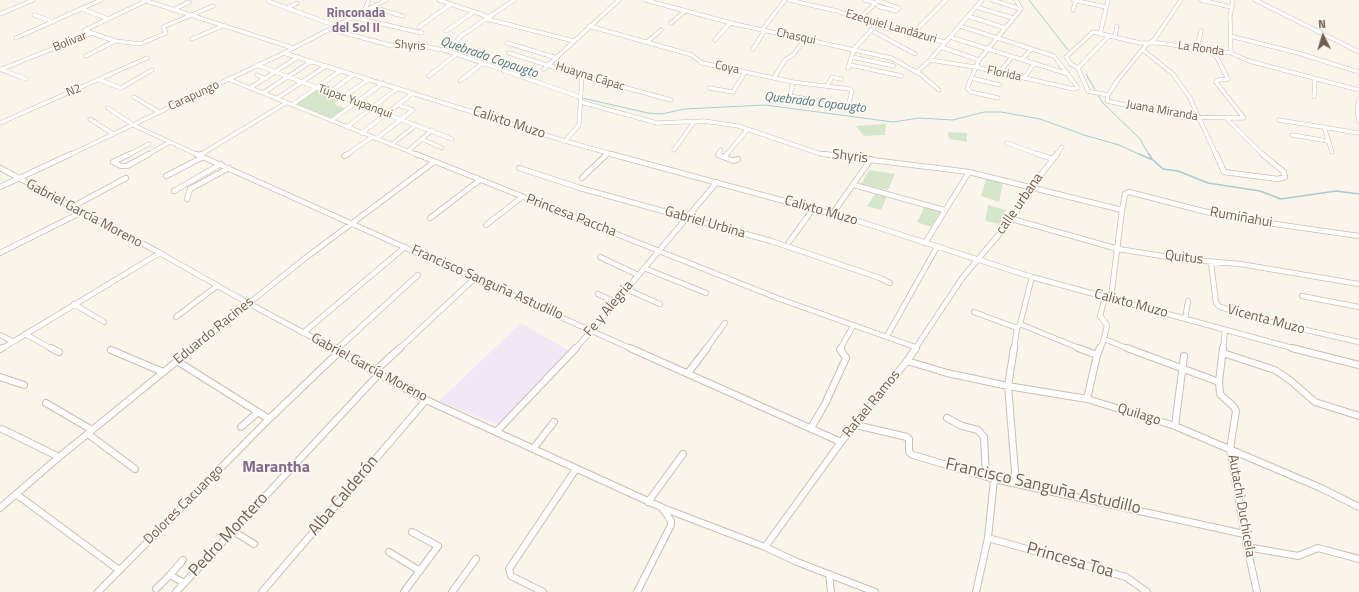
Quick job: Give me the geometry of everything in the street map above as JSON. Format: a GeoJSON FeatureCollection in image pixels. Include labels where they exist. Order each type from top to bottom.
{"type":"FeatureCollection","features":[{"type":"Feature","properties":{"kind":"street"},"geometry":{"type":"LineString","coordinates":[[0,14],[34,0]]}},
{"type":"Feature","properties":{"kind":"street"},"geometry":{"type":"LineString","coordinates":[[16,38],[101,0]]}},
{"type":"Feature","properties":{"kind":"street","name":"Bolivar"},"geometry":{"type":"LineString","coordinates":[[92,33],[85,30],[146,1],[154,0]]}},
{"type":"Feature","properties":{"kind":"street"},"geometry":{"type":"LineString","coordinates":[[273,2],[278,0]]}},
{"type":"Feature","properties":{"kind":"street"},"geometry":{"type":"LineString","coordinates":[[364,11],[369,0]]}},
{"type":"Feature","properties":{"kind":"street","name":"Carapungo"},"geometry":{"type":"LineString","coordinates":[[0,187],[19,180],[284,53],[386,0]]}},
{"type":"Feature","properties":{"kind":"street"},"geometry":{"type":"LineString","coordinates":[[439,0],[488,18],[574,41]]}},
{"type":"Feature","properties":{"kind":"street"},"geometry":{"type":"LineString","coordinates":[[448,51],[461,36],[513,0]]}},
{"type":"Feature","properties":{"kind":"street"},"geometry":{"type":"LineString","coordinates":[[544,69],[557,58],[588,26],[619,0]]}},
{"type":"Feature","properties":{"kind":"street","name":"Chasqui"},"geometry":{"type":"LineString","coordinates":[[646,0],[763,30],[805,38],[890,58],[917,72],[939,90]]}},
{"type":"Feature","properties":{"kind":"street"},"geometry":{"type":"LineString","coordinates":[[753,49],[763,30],[785,0]]}},
{"type":"Feature","properties":{"kind":"street","name":"Ezequiel Landázuri"},"geometry":{"type":"LineString","coordinates":[[789,0],[837,11],[877,24],[945,42]]}},
{"type":"Feature","properties":{"kind":"street"},"geometry":{"type":"LineString","coordinates":[[866,0],[900,8],[898,11],[895,11],[878,3]]}},
{"type":"Feature","properties":{"kind":"street"},"geometry":{"type":"LineString","coordinates":[[912,34],[946,0]]}},
{"type":"Feature","properties":{"kind":"street"},"geometry":{"type":"LineString","coordinates":[[917,72],[942,47],[982,0]]}},
{"type":"Feature","properties":{"kind":"street"},"geometry":{"type":"LineString","coordinates":[[992,0],[1021,9]]}},
{"type":"Feature","properties":{"kind":"street"},"geometry":{"type":"LineString","coordinates":[[1016,0],[1021,9]]}},
{"type":"Feature","properties":{"kind":"street"},"geometry":{"type":"LineString","coordinates":[[1074,10],[1074,0],[1106,7]]}},
{"type":"Feature","properties":{"kind":"street"},"geometry":{"type":"LineString","coordinates":[[1108,0],[1100,34],[1092,32],[1066,57],[1071,64],[1078,68],[1081,78],[1088,90],[1108,95],[1133,60],[1149,43],[1154,40],[1181,0]]}},
{"type":"Feature","properties":{"kind":"street"},"geometry":{"type":"LineString","coordinates":[[1201,0],[1230,7]]}},
{"type":"Feature","properties":{"kind":"street"},"geometry":{"type":"LineString","coordinates":[[1231,53],[1230,7],[1233,0]]}},
{"type":"Feature","properties":{"kind":"street"},"geometry":{"type":"LineString","coordinates":[[1255,0],[1359,52]]}},
{"type":"Feature","properties":{"kind":"street"},"geometry":{"type":"LineString","coordinates":[[146,1],[293,48]]}},
{"type":"Feature","properties":{"kind":"street"},"geometry":{"type":"LineString","coordinates":[[268,1],[336,26]]}},
{"type":"Feature","properties":{"kind":"street"},"geometry":{"type":"LineString","coordinates":[[173,10],[189,2]]}},
{"type":"Feature","properties":{"kind":"street"},"geometry":{"type":"LineString","coordinates":[[287,8],[296,3]]}},
{"type":"Feature","properties":{"kind":"street"},"geometry":{"type":"LineString","coordinates":[[860,18],[878,3]]}},
{"type":"Feature","properties":{"kind":"street"},"geometry":{"type":"LineString","coordinates":[[419,27],[451,4]]}},
{"type":"Feature","properties":{"kind":"street"},"geometry":{"type":"LineString","coordinates":[[92,33],[115,41],[140,44],[166,33],[163,27],[213,6]]}},
{"type":"Feature","properties":{"kind":"street"},"geometry":{"type":"LineString","coordinates":[[372,7],[403,16]]}},
{"type":"Feature","properties":{"kind":"street"},"geometry":{"type":"LineString","coordinates":[[976,7],[1013,18]]}},
{"type":"Feature","properties":{"kind":"street"},"geometry":{"type":"LineString","coordinates":[[82,9],[108,19]]}},
{"type":"Feature","properties":{"kind":"street"},"geometry":{"type":"LineString","coordinates":[[998,98],[968,91],[967,88],[979,60],[1021,9]]}},
{"type":"Feature","properties":{"kind":"street"},"geometry":{"type":"LineString","coordinates":[[672,23],[685,11]]}},
{"type":"Feature","properties":{"kind":"street"},"geometry":{"type":"LineString","coordinates":[[446,30],[474,12]]}},
{"type":"Feature","properties":{"kind":"street"},"geometry":{"type":"LineString","coordinates":[[34,15],[54,22]]}},
{"type":"Feature","properties":{"kind":"street"},"geometry":{"type":"LineString","coordinates":[[968,16],[1005,28]]}},
{"type":"Feature","properties":{"kind":"street"},"geometry":{"type":"LineString","coordinates":[[352,18],[422,33]]}},
{"type":"Feature","properties":{"kind":"street"},"geometry":{"type":"LineString","coordinates":[[715,40],[730,22]]}},
{"type":"Feature","properties":{"kind":"street"},"geometry":{"type":"LineString","coordinates":[[877,24],[854,49],[849,66],[902,76]]}},
{"type":"Feature","properties":{"kind":"street"},"geometry":{"type":"LineString","coordinates":[[192,39],[222,26]]}},
{"type":"Feature","properties":{"kind":"street","name":"Coya"},"geometry":{"type":"LineString","coordinates":[[588,26],[692,55],[702,63],[793,82],[851,90],[847,110]]}},
{"type":"Feature","properties":{"kind":"street"},"geometry":{"type":"LineString","coordinates":[[960,26],[1054,56],[1068,74]]}},
{"type":"Feature","properties":{"kind":"street"},"geometry":{"type":"LineString","coordinates":[[1115,38],[1117,26]]}},
{"type":"Feature","properties":{"kind":"street","name":"Shyris"},"geometry":{"type":"LineString","coordinates":[[330,29],[389,45],[418,45],[448,51],[580,97]]}},
{"type":"Feature","properties":{"kind":"street"},"geometry":{"type":"LineString","coordinates":[[647,42],[661,30]]}},
{"type":"Feature","properties":{"kind":"street"},"geometry":{"type":"LineString","coordinates":[[871,30],[916,54]]}},
{"type":"Feature","properties":{"kind":"street"},"geometry":{"type":"LineString","coordinates":[[1197,48],[1201,31]]}},
{"type":"Feature","properties":{"kind":"street","name":"Bolivar"},"geometry":{"type":"LineString","coordinates":[[0,69],[92,33]]}},
{"type":"Feature","properties":{"kind":"street","name":"La Ronda"},"geometry":{"type":"LineString","coordinates":[[1100,34],[1140,43],[1197,48],[1231,53],[1247,61],[1359,90]]}},
{"type":"Feature","properties":{"kind":"street"},"geometry":{"type":"LineString","coordinates":[[1078,68],[1109,36]]}},
{"type":"Feature","properties":{"kind":"street"},"geometry":{"type":"LineString","coordinates":[[1230,36],[1298,53],[1359,72]]}},
{"type":"Feature","properties":{"kind":"street"},"geometry":{"type":"LineString","coordinates":[[950,37],[1068,74]]}},
{"type":"Feature","properties":{"kind":"street"},"geometry":{"type":"LineString","coordinates":[[774,78],[785,60],[794,56],[805,38]]}},
{"type":"Feature","properties":{"kind":"street"},"geometry":{"type":"LineString","coordinates":[[86,56],[115,41]]}},
{"type":"Feature","properties":{"kind":"street"},"geometry":{"type":"LineString","coordinates":[[507,43],[557,58]]}},
{"type":"Feature","properties":{"kind":"street"},"geometry":{"type":"LineString","coordinates":[[942,47],[979,60]]}},
{"type":"Feature","properties":{"kind":"street"},"geometry":{"type":"LineString","coordinates":[[452,48],[486,57]]}},
{"type":"Feature","properties":{"kind":"street"},"geometry":{"type":"LineString","coordinates":[[1022,60],[1031,49]]}},
{"type":"Feature","properties":{"kind":"street"},"geometry":{"type":"LineString","coordinates":[[1143,50],[1173,74],[1201,119],[1223,171],[1228,173],[1278,179],[1285,177],[1286,175],[1247,140],[1227,119]]}},
{"type":"Feature","properties":{"kind":"street","name":"Juana Miranda"},"geometry":{"type":"LineString","coordinates":[[1108,95],[1107,101],[1181,117],[1201,119],[1242,119],[1244,116],[1216,82],[1218,80],[1228,79],[1213,50]]}},
{"type":"Feature","properties":{"kind":"street","name":"Calixto Muzo"},"geometry":{"type":"LineString","coordinates":[[284,53],[565,141],[833,213],[1032,277],[1359,365]]}},
{"type":"Feature","properties":{"kind":"street","name":"Huayna Cápac"},"geometry":{"type":"LineString","coordinates":[[509,53],[582,76],[671,100]]}},
{"type":"Feature","properties":{"kind":"street"},"geometry":{"type":"LineString","coordinates":[[429,76],[457,54]]}},
{"type":"Feature","properties":{"kind":"street"},"geometry":{"type":"LineString","coordinates":[[999,73],[1012,56]]}},
{"type":"Feature","properties":{"kind":"street"},"geometry":{"type":"LineString","coordinates":[[250,88],[298,57]]}},
{"type":"Feature","properties":{"kind":"street"},"geometry":{"type":"LineString","coordinates":[[852,57],[894,66]]}},
{"type":"Feature","properties":{"kind":"street","name":"N2"},"geometry":{"type":"LineString","coordinates":[[0,123],[147,58]]}},
{"type":"Feature","properties":{"kind":"street","name":"Florida"},"geometry":{"type":"LineString","coordinates":[[930,60],[975,67],[1077,89],[1078,88],[1068,74]]}},
{"type":"Feature","properties":{"kind":"street"},"geometry":{"type":"LineString","coordinates":[[263,93],[312,61]]}},
{"type":"Feature","properties":{"kind":"street"},"geometry":{"type":"LineString","coordinates":[[460,81],[483,63]]}},
{"type":"Feature","properties":{"kind":"street"},"geometry":{"type":"LineString","coordinates":[[1024,78],[1034,64]]}},
{"type":"Feature","properties":{"kind":"street","name":"Túpac Yupanqui"},"geometry":{"type":"LineString","coordinates":[[257,66],[432,130],[452,139]]}},
{"type":"Feature","properties":{"kind":"street"},"geometry":{"type":"LineString","coordinates":[[276,99],[326,66]]}},
{"type":"Feature","properties":{"kind":"street"},"geometry":{"type":"LineString","coordinates":[[0,69],[26,79]]}},
{"type":"Feature","properties":{"kind":"street"},"geometry":{"type":"LineString","coordinates":[[100,80],[121,88],[130,84],[132,80],[152,70]]}},
{"type":"Feature","properties":{"kind":"street"},"geometry":{"type":"LineString","coordinates":[[292,105],[340,71]]}},
{"type":"Feature","properties":{"kind":"street"},"geometry":{"type":"LineString","coordinates":[[709,88],[733,92],[745,72]]}},
{"type":"Feature","properties":{"kind":"street"},"geometry":{"type":"LineString","coordinates":[[257,75],[265,79]]}},
{"type":"Feature","properties":{"kind":"street"},"geometry":{"type":"LineString","coordinates":[[328,92],[353,75]]}},
{"type":"Feature","properties":{"kind":"street"},"geometry":{"type":"LineString","coordinates":[[565,141],[578,125],[582,76]]}},
{"type":"Feature","properties":{"kind":"street"},"geometry":{"type":"LineString","coordinates":[[827,86],[832,78],[841,79]]}},
{"type":"Feature","properties":{"kind":"street"},"geometry":{"type":"LineString","coordinates":[[971,78],[1000,85]]}},
{"type":"Feature","properties":{"kind":"street"},"geometry":{"type":"LineString","coordinates":[[342,98],[369,79]]}},
{"type":"Feature","properties":{"kind":"street"},"geometry":{"type":"LineString","coordinates":[[1314,96],[1315,79]]}},
{"type":"Feature","properties":{"kind":"street","name":"Princesa Paccha"},"geometry":{"type":"LineString","coordinates":[[228,80],[777,298],[915,347]]}},
{"type":"Feature","properties":{"kind":"street"},"geometry":{"type":"LineString","coordinates":[[793,82],[790,96],[818,101]]}},
{"type":"Feature","properties":{"kind":"street"},"geometry":{"type":"LineString","coordinates":[[332,121],[383,83]]}},
{"type":"Feature","properties":{"kind":"street"},"geometry":{"type":"LineString","coordinates":[[346,127],[398,88]]}},
{"type":"Feature","properties":{"kind":"street"},"geometry":{"type":"LineString","coordinates":[[362,133],[413,93]]}},
{"type":"Feature","properties":{"kind":"street"},"geometry":{"type":"LineString","coordinates":[[134,97],[159,112]]}},
{"type":"Feature","properties":{"kind":"street"},"geometry":{"type":"LineString","coordinates":[[1359,99],[1357,110],[1359,121]]}},
{"type":"Feature","properties":{"kind":"street","name":"Shyris"},"geometry":{"type":"LineString","coordinates":[[581,102],[657,123],[704,121],[725,123],[818,153],[969,172],[1031,186],[1122,210]]}},
{"type":"Feature","properties":{"kind":"street"},"geometry":{"type":"LineString","coordinates":[[166,176],[286,103]]}},
{"type":"Feature","properties":{"kind":"street"},"geometry":{"type":"LineString","coordinates":[[344,156],[374,138],[413,110],[398,105]]}},
{"type":"Feature","properties":{"kind":"street","name":"Francisco Sanguña Astudillo"},"geometry":{"type":"LineString","coordinates":[[108,108],[133,125],[170,142],[841,442]]}},
{"type":"Feature","properties":{"kind":"street"},"geometry":{"type":"LineString","coordinates":[[90,119],[113,134]]}},
{"type":"Feature","properties":{"kind":"street"},"geometry":{"type":"LineString","coordinates":[[1279,120],[1359,133]]}},
{"type":"Feature","properties":{"kind":"street"},"geometry":{"type":"LineString","coordinates":[[674,150],[694,122]]}},
{"type":"Feature","properties":{"kind":"street"},"geometry":{"type":"LineString","coordinates":[[391,145],[416,125]]}},
{"type":"Feature","properties":{"kind":"street"},"geometry":{"type":"LineString","coordinates":[[1324,127],[1332,152]]}},
{"type":"Feature","properties":{"kind":"street"},"geometry":{"type":"LineString","coordinates":[[408,151],[432,130]]}},
{"type":"Feature","properties":{"kind":"street"},"geometry":{"type":"LineString","coordinates":[[724,158],[747,130]]}},
{"type":"Feature","properties":{"kind":"street"},"geometry":{"type":"LineString","coordinates":[[1292,135],[1328,141]]}},
{"type":"Feature","properties":{"kind":"street"},"geometry":{"type":"LineString","coordinates":[[422,139],[442,148]]}},
{"type":"Feature","properties":{"kind":"street"},"geometry":{"type":"LineString","coordinates":[[149,144],[113,162],[121,166],[127,166],[170,142]]}},
{"type":"Feature","properties":{"kind":"street"},"geometry":{"type":"LineString","coordinates":[[1007,143],[1053,159]]}},
{"type":"Feature","properties":{"kind":"street","name":"calle urbana"},"geometry":{"type":"LineString","coordinates":[[978,260],[1012,219],[1031,186],[1062,147]]}},
{"type":"Feature","properties":{"kind":"street"},"geometry":{"type":"LineString","coordinates":[[721,150],[718,156],[734,161],[738,160]]}},
{"type":"Feature","properties":{"kind":"street"},"geometry":{"type":"LineString","coordinates":[[582,178],[608,152]]}},
{"type":"Feature","properties":{"kind":"street"},"geometry":{"type":"LineString","coordinates":[[833,213],[870,160]]}},
{"type":"Feature","properties":{"kind":"street","name":"Eduardo Racines"},"geometry":{"type":"LineString","coordinates":[[0,508],[59,457],[248,303],[434,162]]}},
{"type":"Feature","properties":{"kind":"street"},"geometry":{"type":"LineString","coordinates":[[174,191],[221,164]]}},
{"type":"Feature","properties":{"kind":"street"},"geometry":{"type":"LineString","coordinates":[[187,199],[190,189],[228,168]]}},
{"type":"Feature","properties":{"kind":"street","name":"Gabriel Urbina"},"geometry":{"type":"LineString","coordinates":[[519,168],[580,188],[771,241],[880,278],[890,283]]}},
{"type":"Feature","properties":{"kind":"street","name":"Gabriel García Moreno"},"geometry":{"type":"LineString","coordinates":[[1,170],[160,253],[217,286],[426,400],[648,502],[765,547],[873,592]]}},
{"type":"Feature","properties":{"kind":"street"},"geometry":{"type":"LineString","coordinates":[[925,243],[944,210],[969,172]]}},
{"type":"Feature","properties":{"kind":"street"},"geometry":{"type":"LineString","coordinates":[[72,207],[126,178]]}},
{"type":"Feature","properties":{"kind":"street"},"geometry":{"type":"LineString","coordinates":[[430,218],[480,180]]}},
{"type":"Feature","properties":{"kind":"street","name":"Fe y Alegria"},"geometry":{"type":"LineString","coordinates":[[496,432],[592,330],[717,182]]}},
{"type":"Feature","properties":{"kind":"street"},"geometry":{"type":"LineString","coordinates":[[854,185],[944,210]]}},
{"type":"Feature","properties":{"kind":"street","name":"Rumiñahui"},"geometry":{"type":"LineString","coordinates":[[1122,210],[1125,194],[1128,192],[1134,192],[1226,217],[1359,236]]}},
{"type":"Feature","properties":{"kind":"street"},"geometry":{"type":"LineString","coordinates":[[486,225],[522,197]]}},
{"type":"Feature","properties":{"kind":"street"},"geometry":{"type":"LineString","coordinates":[[788,242],[814,208]]}},
{"type":"Feature","properties":{"kind":"street"},"geometry":{"type":"LineString","coordinates":[[1111,298],[1122,210]]}},
{"type":"Feature","properties":{"kind":"street"},"geometry":{"type":"LineString","coordinates":[[0,253],[82,212]]}},
{"type":"Feature","properties":{"kind":"street","name":"Quitus"},"geometry":{"type":"LineString","coordinates":[[1012,219],[1118,249],[1181,259],[1248,265],[1359,284]]}},
{"type":"Feature","properties":{"kind":"street"},"geometry":{"type":"LineString","coordinates":[[303,333],[405,247]]}},
{"type":"Feature","properties":{"kind":"street"},"geometry":{"type":"LineString","coordinates":[[887,336],[937,247]]}},
{"type":"Feature","properties":{"kind":"street"},"geometry":{"type":"LineString","coordinates":[[0,348],[160,253]]}},
{"type":"Feature","properties":{"kind":"street"},"geometry":{"type":"LineString","coordinates":[[600,257],[638,275]]}},
{"type":"Feature","properties":{"kind":"street","name":"Rafael Ramos"},"geometry":{"type":"LineString","coordinates":[[765,547],[841,442],[907,361],[963,277],[978,260]]}},
{"type":"Feature","properties":{"kind":"street","name":"Vicenta Muzo"},"geometry":{"type":"LineString","coordinates":[[1211,262],[1216,303],[1220,307],[1271,322],[1359,342]]}},
{"type":"Feature","properties":{"kind":"street"},"geometry":{"type":"LineString","coordinates":[[644,268],[706,293]]}},
{"type":"Feature","properties":{"kind":"street","name":"Dolores Cacuango"},"geometry":{"type":"LineString","coordinates":[[98,592],[337,351],[418,275]]}},
{"type":"Feature","properties":{"kind":"street"},"geometry":{"type":"LineString","coordinates":[[1016,484],[1008,386],[1019,326],[1032,277]]}},
{"type":"Feature","properties":{"kind":"street","name":"Pedro Montero"},"geometry":{"type":"LineString","coordinates":[[176,592],[377,373],[475,278]]}},
{"type":"Feature","properties":{"kind":"street"},"geometry":{"type":"LineString","coordinates":[[176,317],[217,286]]}},
{"type":"Feature","properties":{"kind":"street"},"geometry":{"type":"LineString","coordinates":[[626,289],[660,304]]}},
{"type":"Feature","properties":{"kind":"street"},"geometry":{"type":"LineString","coordinates":[[598,294],[615,302]]}},
{"type":"Feature","properties":{"kind":"street"},"geometry":{"type":"LineString","coordinates":[[1302,296],[1359,307]]}},
{"type":"Feature","properties":{"kind":"street"},"geometry":{"type":"LineString","coordinates":[[1088,398],[1097,355],[1104,339],[1107,325],[1100,316],[1105,297]]}},
{"type":"Feature","properties":{"kind":"street"},"geometry":{"type":"LineString","coordinates":[[1185,319],[1188,301]]}},
{"type":"Feature","properties":{"kind":"street"},"geometry":{"type":"LineString","coordinates":[[74,304],[104,322]]}},
{"type":"Feature","properties":{"kind":"street"},"geometry":{"type":"LineString","coordinates":[[974,312],[1019,326],[1097,355]]}},
{"type":"Feature","properties":{"kind":"street"},"geometry":{"type":"LineString","coordinates":[[688,373],[725,323]]}},
{"type":"Feature","properties":{"kind":"street"},"geometry":{"type":"LineString","coordinates":[[811,428],[825,404],[846,358],[840,349],[853,326]]}},
{"type":"Feature","properties":{"kind":"street","name":"Autachi Duchicela"},"geometry":{"type":"LineString","coordinates":[[1225,330],[1219,382],[1220,395],[1234,407],[1236,411],[1230,449],[1246,547],[1257,592]]}},
{"type":"Feature","properties":{"kind":"street"},"geometry":{"type":"LineString","coordinates":[[25,334],[59,352]]}},
{"type":"Feature","properties":{"kind":"street"},"geometry":{"type":"LineString","coordinates":[[0,335],[12,341]]}},
{"type":"Feature","properties":{"kind":"street"},"geometry":{"type":"LineString","coordinates":[[1104,339],[1219,382]]}},
{"type":"Feature","properties":{"kind":"street"},"geometry":{"type":"LineString","coordinates":[[111,350],[163,372]]}},
{"type":"Feature","properties":{"kind":"street"},"geometry":{"type":"LineString","coordinates":[[1223,353],[1275,370],[1291,380],[1315,402],[1359,416]]}},
{"type":"Feature","properties":{"kind":"street"},"geometry":{"type":"LineString","coordinates":[[1175,426],[1181,369],[1184,356]]}},
{"type":"Feature","properties":{"kind":"street"},"geometry":{"type":"LineString","coordinates":[[177,361],[269,419]]}},
{"type":"Feature","properties":{"kind":"street","name":"Quilago"},"geometry":{"type":"LineString","coordinates":[[907,361],[947,373],[1008,386],[1088,398],[1175,426],[1321,488],[1359,507]]}},
{"type":"Feature","properties":{"kind":"street"},"geometry":{"type":"LineString","coordinates":[[0,377],[24,385]]}},
{"type":"Feature","properties":{"kind":"street","name":"Alba Calderón"},"geometry":{"type":"LineString","coordinates":[[262,592],[426,400]]}},
{"type":"Feature","properties":{"kind":"street"},"geometry":{"type":"LineString","coordinates":[[46,403],[90,432],[135,469]]}},
{"type":"Feature","properties":{"kind":"street"},"geometry":{"type":"LineString","coordinates":[[241,427],[258,412]]}},
{"type":"Feature","properties":{"kind":"street"},"geometry":{"type":"LineString","coordinates":[[947,418],[962,426],[978,430],[984,437],[986,476]]}},
{"type":"Feature","properties":{"kind":"street"},"geometry":{"type":"LineString","coordinates":[[533,449],[554,422]]}},
{"type":"Feature","properties":{"kind":"street","name":"Francisco Sanguña Astudillo"},"geometry":{"type":"LineString","coordinates":[[856,425],[904,436],[909,439],[909,452],[913,455],[994,479],[1244,534]]}},
{"type":"Feature","properties":{"kind":"street"},"geometry":{"type":"LineString","coordinates":[[2,429],[59,457]]}},
{"type":"Feature","properties":{"kind":"street"},"geometry":{"type":"LineString","coordinates":[[648,502],[683,454]]}},
{"type":"Feature","properties":{"kind":"street"},"geometry":{"type":"LineString","coordinates":[[543,592],[511,576],[509,568],[576,470]]}},
{"type":"Feature","properties":{"kind":"street"},"geometry":{"type":"LineString","coordinates":[[976,592],[988,538],[994,479]]}},
{"type":"Feature","properties":{"kind":"street"},"geometry":{"type":"LineString","coordinates":[[16,494],[120,570]]}},
{"type":"Feature","properties":{"kind":"street"},"geometry":{"type":"LineString","coordinates":[[637,592],[671,525],[671,521],[663,508]]}},
{"type":"Feature","properties":{"kind":"street"},"geometry":{"type":"LineString","coordinates":[[233,531],[254,544]]}},
{"type":"Feature","properties":{"kind":"street"},"geometry":{"type":"LineString","coordinates":[[404,592],[438,546],[412,532]]}},
{"type":"Feature","properties":{"kind":"street","name":"Princesa Toa"},"geometry":{"type":"LineString","coordinates":[[988,538],[1126,577],[1147,592]]}},
{"type":"Feature","properties":{"kind":"street"},"geometry":{"type":"LineString","coordinates":[[1246,547],[1298,556],[1318,548],[1359,559]]}},
{"type":"Feature","properties":{"kind":"street"},"geometry":{"type":"LineString","coordinates":[[389,552],[420,571]]}},
{"type":"Feature","properties":{"kind":"street"},"geometry":{"type":"LineString","coordinates":[[156,589],[183,560]]}},
{"type":"Feature","properties":{"kind":"street"},"geometry":{"type":"LineString","coordinates":[[452,592],[476,560]]}},
{"type":"Feature","properties":{"kind":"street"},"geometry":{"type":"LineString","coordinates":[[829,574],[831,592]]}},
{"type":"Feature","properties":{"kind":"street"},"geometry":{"type":"LineString","coordinates":[[170,575],[184,583]]}},
{"type":"Feature","properties":{"kind":"shaded area"},"geometry":{"type":"Polygon","coordinates":[[[521,323],[571,352],[501,426],[439,401],[521,323]]]}},
{"type":"Feature","properties":{"kind":"green space"},"geometry":{"type":"Polygon","coordinates":[[[316,90],[340,99],[334,104],[346,109],[332,120],[294,105],[316,90]]]}},
{"type":"Feature","properties":{"kind":"green space"},"geometry":{"type":"Polygon","coordinates":[[[886,124],[885,135],[864,136],[856,126],[886,124]]]}},
{"type":"Feature","properties":{"kind":"green space"},"geometry":{"type":"Polygon","coordinates":[[[948,132],[967,133],[967,142],[949,139],[948,132]]]}},
{"type":"Feature","properties":{"kind":"green space"},"geometry":{"type":"Polygon","coordinates":[[[869,170],[895,174],[888,190],[861,184],[869,170]]]}},
{"type":"Feature","properties":{"kind":"green space"},"geometry":{"type":"Polygon","coordinates":[[[986,179],[1003,183],[999,202],[981,196],[986,179]]]}},
{"type":"Feature","properties":{"kind":"green space"},"geometry":{"type":"Polygon","coordinates":[[[876,193],[887,196],[881,210],[867,206],[876,193]]]}},
{"type":"Feature","properties":{"kind":"green space"},"geometry":{"type":"Polygon","coordinates":[[[988,205],[1006,210],[999,224],[985,221],[988,205]]]}},
{"type":"Feature","properties":{"kind":"green space"},"geometry":{"type":"Polygon","coordinates":[[[925,206],[941,211],[931,227],[917,222],[925,206]]]}},
{"type":"Feature","properties":{"kind":"waterway"},"geometry":{"type":"LineString","coordinates":[[1029,0],[1068,50]]}},
{"type":"Feature","properties":{"kind":"waterway","name":"Quebrada Copaugto"},"geometry":{"type":"LineString","coordinates":[[442,51],[480,64]]}},
{"type":"Feature","properties":{"kind":"waterway"},"geometry":{"type":"LineString","coordinates":[[1086,74],[1096,91]]}},
{"type":"Feature","properties":{"kind":"waterway"},"geometry":{"type":"LineString","coordinates":[[1098,95],[1103,103],[1140,139],[1149,155]]}},
{"type":"Feature","properties":{"kind":"waterway","name":"Quebrada Copaugto"},"geometry":{"type":"LineString","coordinates":[[582,98],[648,113],[662,114],[684,109],[765,105],[893,122],[919,118],[953,120],[984,112],[1001,112],[1040,119],[1084,135],[1119,145],[1141,155]]}},
{"type":"Feature","properties":{"kind":"waterway"},"geometry":{"type":"LineString","coordinates":[[1139,154],[1153,160],[1163,169],[1178,171],[1208,183],[1260,191],[1281,199],[1336,191],[1359,194]]}},
{"type":"Feature","properties":{"kind":"waterway","name":"Quebrada Copaugto"},"geometry":{"type":"LineString","coordinates":[[1149,154],[1152,159]]}},
{"type":"Feature","properties":{"kind":"district","name":"Rinconada del Sol II"},"geometry":{"type":"Point","coordinates":[356,22]}},
{"type":"Feature","properties":{"kind":"district","name":"Marantha"},"geometry":{"type":"Point","coordinates":[276,468]}}]}
